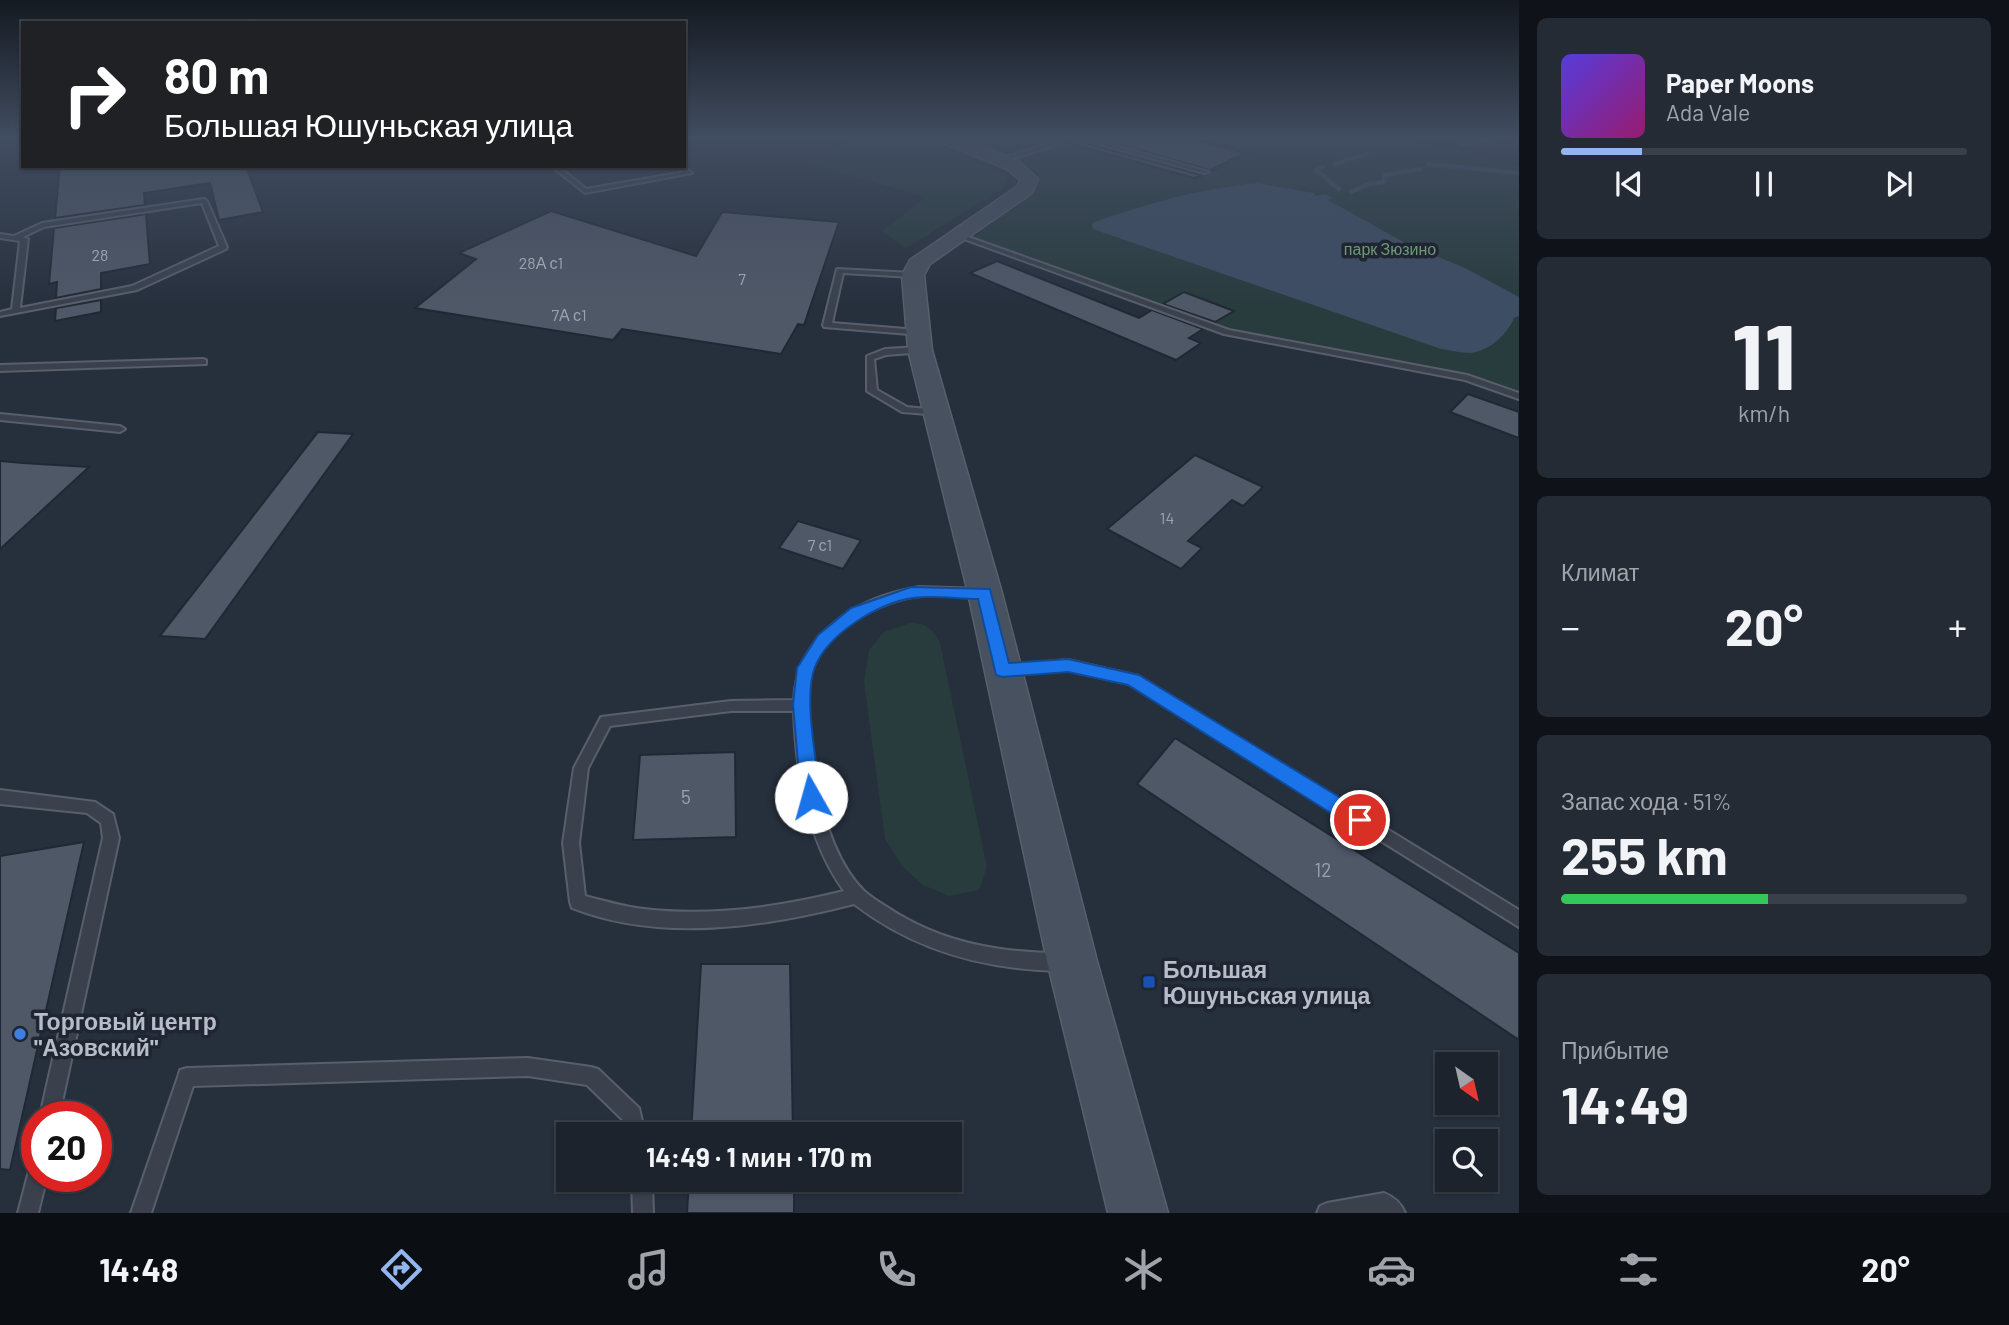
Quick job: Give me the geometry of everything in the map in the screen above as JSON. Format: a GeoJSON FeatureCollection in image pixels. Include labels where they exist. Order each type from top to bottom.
{"type":"FeatureCollection","features":[{"type":"Feature","properties":{"kind":"street"},"geometry":{"type":"LineString","coordinates":[[1019,194],[921,260],[913,275],[919,341],[985,593],[1072,961],[1138,1213]]}},
{"type":"Feature","properties":{"kind":"lane"},"geometry":{"type":"LineString","coordinates":[[0,314],[134,288],[223,247],[204,201],[42,225],[17,237]]}},
{"type":"Feature","properties":{"kind":"lane"},"geometry":{"type":"LineString","coordinates":[[958,235],[1227,332],[1467,378],[1519,397]]}},
{"type":"Feature","properties":{"kind":"lane"},"geometry":{"type":"LineString","coordinates":[[0,236],[24,239],[16,311]]}},
{"type":"Feature","properties":{"kind":"lane"},"geometry":{"type":"LineString","coordinates":[[913,275],[840,271],[827,325],[919,341]]}},
{"type":"Feature","properties":{"kind":"lane"},"geometry":{"type":"LineString","coordinates":[[919,341],[870,358],[872,391],[905,410],[937,413]]}},
{"type":"Feature","properties":{"kind":"lane"},"geometry":{"type":"LineString","coordinates":[[0,368],[203,362]]}},
{"type":"Feature","properties":{"kind":"lane"},"geometry":{"type":"LineString","coordinates":[[0,417],[120,429]]}},
{"type":"Feature","properties":{"kind":"lane"},"geometry":{"type":"LineString","coordinates":[[985,593],[911,593],[857,612],[824,639],[805,668],[802,705],[811,797],[829,850],[857,895],[899,926],[969,954],[1022,963],[1072,961]]}},
{"type":"Feature","properties":{"kind":"lane"},"geometry":{"type":"LineString","coordinates":[[1002,670],[1068,665],[1133,680],[1519,919]]}},
{"type":"Feature","properties":{"kind":"lane"},"geometry":{"type":"LineString","coordinates":[[802,705],[731,706],[606,721],[581,768],[571,843],[578,902],[650,918],[726,919],[820,905],[857,895]]}},
{"type":"Feature","properties":{"kind":"lane"},"geometry":{"type":"LineString","coordinates":[[0,797],[90,807],[108,820],[111,838],[53,1101]]}},
{"type":"Feature","properties":{"kind":"lane"},"geometry":{"type":"LineString","coordinates":[[141,1213],[187,1077],[528,1068],[591,1076],[632,1115],[633,1122]]}},
{"type":"Feature","properties":{"kind":"lane"},"geometry":{"type":"LineString","coordinates":[[28,1213],[33,1192]]}},
{"type":"Feature","properties":{"kind":"lane"},"geometry":{"type":"LineString","coordinates":[[642,1192],[643,1213]]}},
{"type":"Feature","properties":{"kind":"lane"},"geometry":{"type":"LineString","coordinates":[[1327,1213],[1384,1203],[1395,1213]]}},
{"type":"Feature","properties":{"kind":"green space"},"geometry":{"type":"Polygon","coordinates":[[[914,194],[994,194],[906,248],[882,231],[926,197],[914,194]]]}},
{"type":"Feature","properties":{"kind":"green space","name":"парк Зюзино"},"geometry":{"type":"Polygon","coordinates":[[[1032,194],[1519,194],[1519,396],[1453,372],[1229,328],[974,237],[1032,194]]]}},
{"type":"Feature","properties":{"kind":"green space"},"geometry":{"type":"Polygon","coordinates":[[[910,623],[928,627],[940,643],[987,867],[979,890],[949,896],[923,885],[902,866],[885,839],[864,682],[869,650],[884,632],[910,623]]]}},
{"type":"Feature","properties":{"kind":"water"},"geometry":{"type":"Polygon","coordinates":[[[1192,194],[1324,194],[1334,198],[1328,200],[1407,244],[1465,268],[1519,297],[1519,316],[1514,318],[1502,336],[1477,352],[1463,353],[1441,349],[1093,229],[1092,223],[1192,194]]]}},
{"type":"Feature","properties":{"kind":"building"},"geometry":{"type":"Polygon","coordinates":[[[57,194],[144,194],[145,205],[55,218],[57,194]]]}},
{"type":"Feature","properties":{"kind":"building"},"geometry":{"type":"Polygon","coordinates":[[[213,194],[256,194],[263,212],[219,220],[213,194]]]}},
{"type":"Feature","properties":{"kind":"building"},"geometry":{"type":"Polygon","coordinates":[[[551,211],[696,256],[722,212],[839,222],[804,325],[798,324],[781,354],[622,329],[613,340],[415,308],[476,259],[459,253],[551,211]]]}},
{"type":"Feature","properties":{"kind":"building"},"geometry":{"type":"Polygon","coordinates":[[[146,214],[150,264],[101,273],[101,289],[56,298],[57,282],[49,284],[54,228],[146,214]]]}},
{"type":"Feature","properties":{"kind":"building"},"geometry":{"type":"Polygon","coordinates":[[[997,261],[1139,318],[1152,310],[1203,329],[1189,338],[1201,343],[1176,360],[970,273],[997,261]]]}},
{"type":"Feature","properties":{"kind":"building"},"geometry":{"type":"Polygon","coordinates":[[[1184,292],[1234,311],[1215,322],[1163,304],[1184,292]]]}},
{"type":"Feature","properties":{"kind":"building"},"geometry":{"type":"Polygon","coordinates":[[[101,300],[101,312],[55,321],[56,308],[101,300]]]}},
{"type":"Feature","properties":{"kind":"building"},"geometry":{"type":"Polygon","coordinates":[[[1468,394],[1519,412],[1519,438],[1450,412],[1468,394]]]}},
{"type":"Feature","properties":{"kind":"building"},"geometry":{"type":"Polygon","coordinates":[[[318,432],[353,434],[205,639],[160,636],[318,432]]]}},
{"type":"Feature","properties":{"kind":"building"},"geometry":{"type":"Polygon","coordinates":[[[1195,455],[1263,487],[1243,506],[1232,500],[1188,541],[1202,548],[1181,569],[1107,529],[1195,455]]]}},
{"type":"Feature","properties":{"kind":"building"},"geometry":{"type":"Polygon","coordinates":[[[0,461],[23,463],[89,467],[0,549],[0,461]]]}},
{"type":"Feature","properties":{"kind":"building"},"geometry":{"type":"Polygon","coordinates":[[[798,521],[861,540],[843,569],[779,548],[798,521]]]}},
{"type":"Feature","properties":{"kind":"building"},"geometry":{"type":"Polygon","coordinates":[[[1175,738],[1519,953],[1519,1040],[1137,784],[1175,738]]]}},
{"type":"Feature","properties":{"kind":"building"},"geometry":{"type":"Polygon","coordinates":[[[735,752],[736,837],[633,840],[640,755],[735,752]]]}},
{"type":"Feature","properties":{"kind":"building","name":"Торговый центр \"Азовский\""},"geometry":{"type":"Polygon","coordinates":[[[84,842],[26,1101],[21,1101],[21,1121],[10,1170],[0,1169],[0,856],[84,842]]]}},
{"type":"Feature","properties":{"kind":"building"},"geometry":{"type":"Polygon","coordinates":[[[701,964],[790,964],[793,1122],[692,1122],[701,964]]]}},
{"type":"Feature","properties":{"kind":"building"},"geometry":{"type":"Polygon","coordinates":[[[688,1192],[794,1192],[794,1213],[687,1213],[688,1192]]]}},
{"type":"Feature","properties":{"kind":"place","name":"Большая Юшуньская улица"},"geometry":{"type":"Point","coordinates":[1149,982]}},
{"type":"Feature","properties":{"kind":"place","name":"Торговый центр \"Азовский\""},"geometry":{"type":"Point","coordinates":[20,1034]}},
{"type":"Feature","properties":{"kind":"route"},"geometry":{"type":"LineString","coordinates":[[811,797],[804,748],[802,705],[805,668],[824,639],[857,612],[911,593],[985,593],[1002,670],[1068,665],[1133,680],[1360,820]]}}]}
